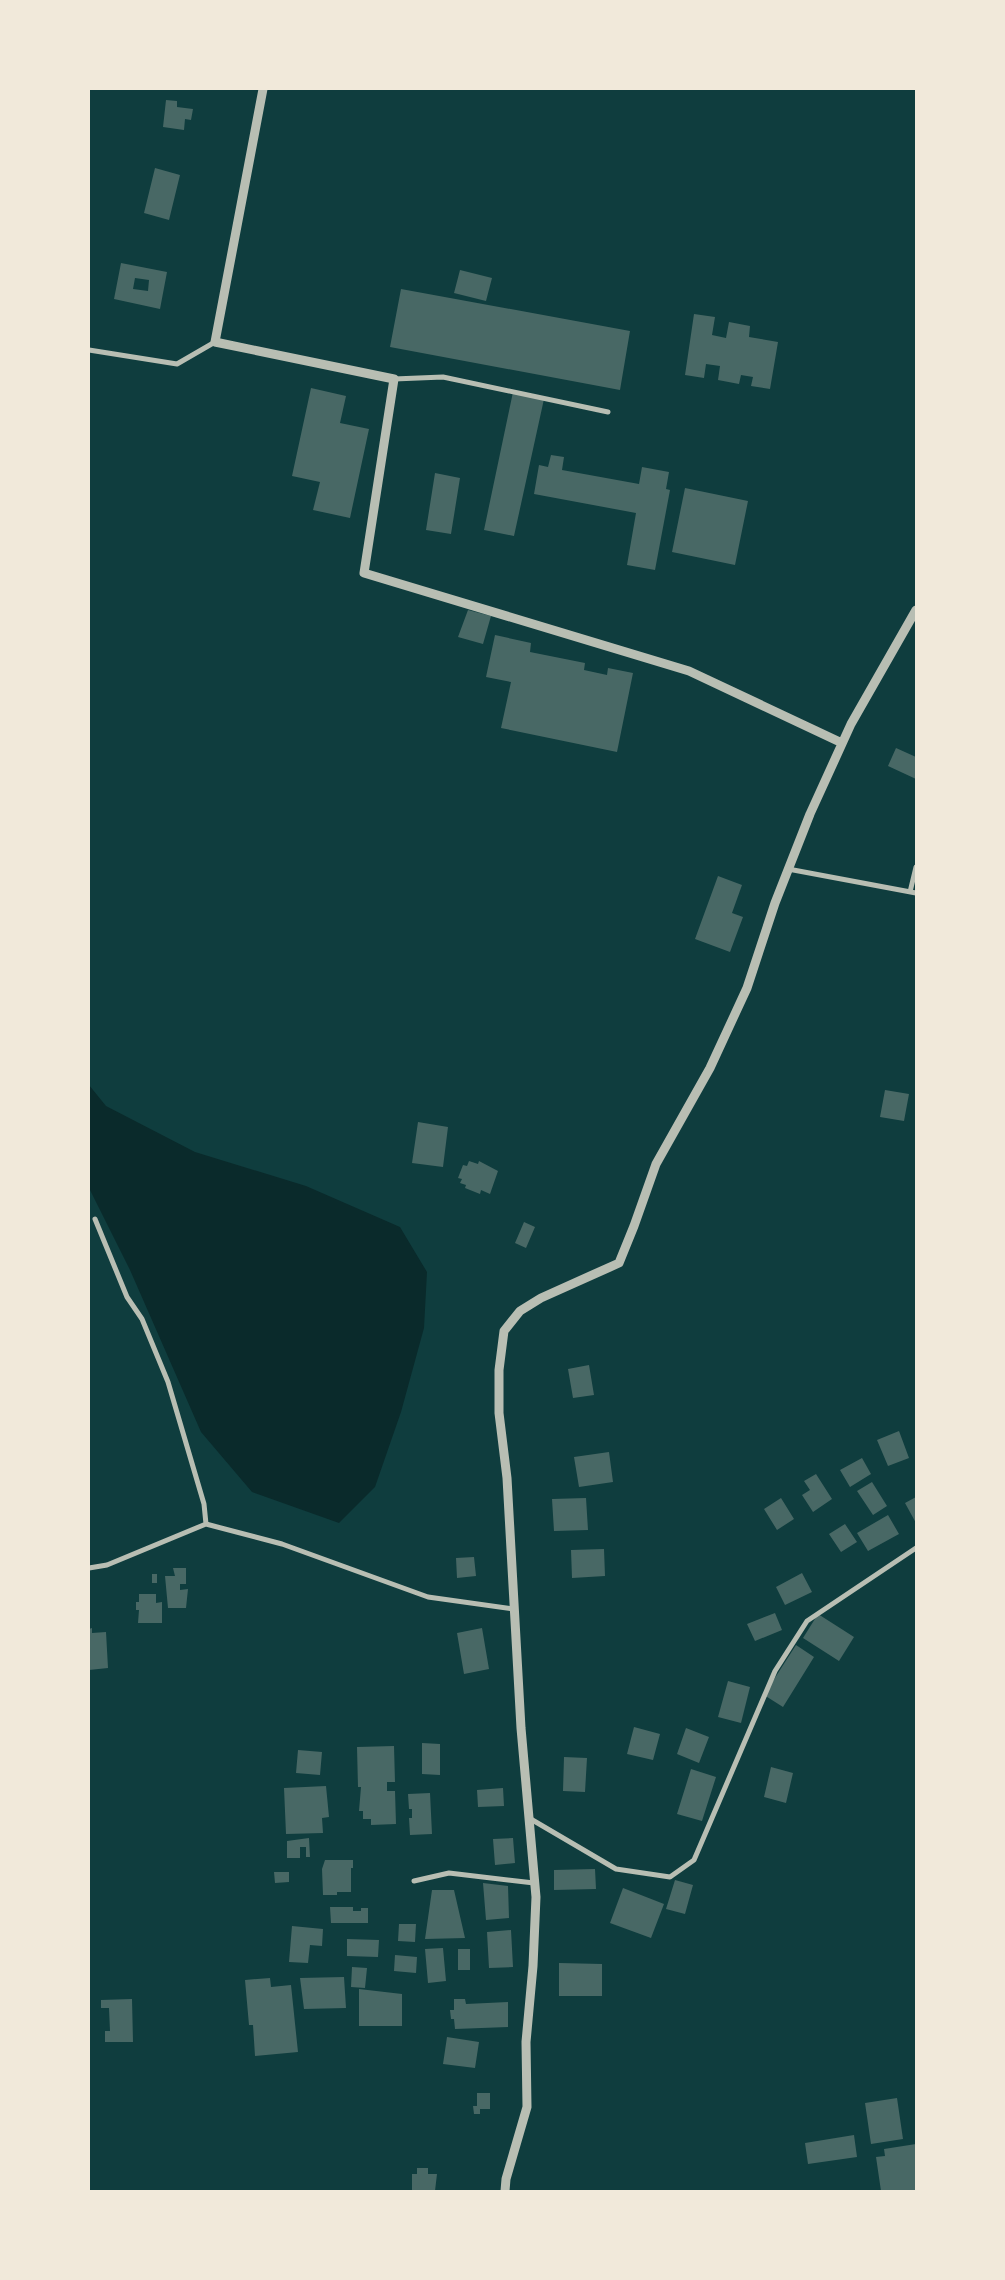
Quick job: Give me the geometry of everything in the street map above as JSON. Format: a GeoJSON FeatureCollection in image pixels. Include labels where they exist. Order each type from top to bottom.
{"type":"FeatureCollection","features":[{"type":"Feature","properties":{"kind":"street"},"geometry":{"type":"LineString","coordinates":[[216,342],[263,89]]}},
{"type":"Feature","properties":{"kind":"street"},"geometry":{"type":"LineString","coordinates":[[89,350],[177,364],[216,342],[394,379],[443,377],[608,412]]}},
{"type":"Feature","properties":{"kind":"street"},"geometry":{"type":"LineString","coordinates":[[394,379],[364,573],[690,671],[842,743]]}},
{"type":"Feature","properties":{"kind":"street"},"geometry":{"type":"LineString","coordinates":[[505,2191],[506,2179],[527,2107],[526,2042],[533,1966],[536,1897],[520,1728],[507,1478],[499,1413],[499,1370],[504,1331],[520,1311],[541,1298],[619,1263],[656,1164],[710,1068],[747,988],[788,869],[842,743],[916,610]]}},
{"type":"Feature","properties":{"kind":"street"},"geometry":{"type":"LineString","coordinates":[[788,869],[913,893],[916,867]]}},
{"type":"Feature","properties":{"kind":"street"},"geometry":{"type":"LineString","coordinates":[[95,1219],[126,1297],[142,1320],[168,1382],[204,1504],[206,1524]]}},
{"type":"Feature","properties":{"kind":"street"},"geometry":{"type":"LineString","coordinates":[[89,1568],[107,1565],[206,1524],[282,1544],[428,1597],[514,1610]]}},
{"type":"Feature","properties":{"kind":"street"},"geometry":{"type":"LineString","coordinates":[[528,1818],[616,1869],[670,1877],[694,1860],[775,1671],[807,1621],[916,1548]]}},
{"type":"Feature","properties":{"kind":"street"},"geometry":{"type":"LineString","coordinates":[[414,1881],[449,1873],[534,1883]]}},
{"type":"Feature","properties":{"kind":"water"},"geometry":{"type":"Polygon","coordinates":[[[89,1085],[106,1106],[195,1152],[306,1186],[400,1227],[427,1272],[424,1328],[401,1412],[375,1487],[339,1523],[252,1492],[201,1432],[130,1270],[89,1188],[89,1085]]]}},
{"type":"Feature","properties":{"kind":"building"},"geometry":{"type":"Polygon","coordinates":[[[166,100],[177,101],[177,107],[193,109],[191,120],[185,119],[184,130],[163,127],[166,100]]]}},
{"type":"Feature","properties":{"kind":"building"},"geometry":{"type":"Polygon","coordinates":[[[155,168],[180,175],[169,220],[144,213],[155,168]]]}},
{"type":"Feature","properties":{"kind":"building"},"geometry":{"type":"Polygon","coordinates":[[[121,263],[167,272],[160,309],[114,299],[121,263]],[[135,278],[133,289],[148,291],[149,280],[135,278]]]}},
{"type":"Feature","properties":{"kind":"building"},"geometry":{"type":"Polygon","coordinates":[[[460,270],[492,278],[486,301],[454,293],[460,270]]]}},
{"type":"Feature","properties":{"kind":"building"},"geometry":{"type":"Polygon","coordinates":[[[401,289],[630,331],[620,390],[390,347],[401,289]]]}},
{"type":"Feature","properties":{"kind":"building"},"geometry":{"type":"Polygon","coordinates":[[[694,314],[715,317],[712,335],[726,338],[729,322],[750,326],[749,337],[778,342],[770,389],[751,386],[753,377],[741,375],[739,384],[718,380],[720,366],[706,364],[704,378],[685,375],[694,314]]]}},
{"type":"Feature","properties":{"kind":"building"},"geometry":{"type":"Polygon","coordinates":[[[311,388],[346,396],[340,423],[369,429],[350,518],[313,510],[320,482],[292,476],[311,388]]]}},
{"type":"Feature","properties":{"kind":"building"},"geometry":{"type":"Polygon","coordinates":[[[513,392],[544,399],[514,536],[484,530],[513,392]]]}},
{"type":"Feature","properties":{"kind":"building"},"geometry":{"type":"Polygon","coordinates":[[[551,455],[564,457],[562,470],[639,484],[642,467],[669,472],[666,489],[670,490],[655,570],[627,565],[636,513],[534,494],[539,465],[548,467],[551,455]]]}},
{"type":"Feature","properties":{"kind":"building"},"geometry":{"type":"Polygon","coordinates":[[[435,473],[460,478],[451,534],[426,530],[435,473]]]}},
{"type":"Feature","properties":{"kind":"building"},"geometry":{"type":"Polygon","coordinates":[[[685,488],[748,501],[735,565],[672,552],[685,488]]]}},
{"type":"Feature","properties":{"kind":"building"},"geometry":{"type":"Polygon","coordinates":[[[468,610],[491,616],[483,644],[458,637],[468,610]]]}},
{"type":"Feature","properties":{"kind":"building"},"geometry":{"type":"Polygon","coordinates":[[[495,635],[531,643],[530,652],[585,663],[584,670],[607,675],[608,668],[633,673],[617,752],[501,728],[511,682],[486,677],[495,635]]]}},
{"type":"Feature","properties":{"kind":"building"},"geometry":{"type":"Polygon","coordinates":[[[896,748],[916,757],[916,779],[888,766],[896,748]]]}},
{"type":"Feature","properties":{"kind":"building"},"geometry":{"type":"Polygon","coordinates":[[[718,876],[742,885],[732,913],[743,917],[730,952],[695,939],[718,876]]]}},
{"type":"Feature","properties":{"kind":"building"},"geometry":{"type":"Polygon","coordinates":[[[885,1090],[909,1094],[904,1121],[880,1117],[885,1090]]]}},
{"type":"Feature","properties":{"kind":"building"},"geometry":{"type":"Polygon","coordinates":[[[418,1122],[448,1127],[443,1167],[412,1163],[418,1122]]]}},
{"type":"Feature","properties":{"kind":"building"},"geometry":{"type":"Polygon","coordinates":[[[469,1161],[478,1164],[479,1161],[498,1171],[490,1194],[481,1190],[480,1194],[465,1188],[466,1185],[460,1183],[462,1179],[458,1178],[463,1165],[467,1166],[469,1161]]]}},
{"type":"Feature","properties":{"kind":"building"},"geometry":{"type":"Polygon","coordinates":[[[524,1222],[535,1227],[526,1248],[515,1243],[524,1222]]]}},
{"type":"Feature","properties":{"kind":"building"},"geometry":{"type":"Polygon","coordinates":[[[589,1365],[594,1395],[573,1398],[568,1369],[589,1365]]]}},
{"type":"Feature","properties":{"kind":"building"},"geometry":{"type":"Polygon","coordinates":[[[899,1431],[909,1458],[888,1466],[877,1440],[899,1431]]]}},
{"type":"Feature","properties":{"kind":"building"},"geometry":{"type":"Polygon","coordinates":[[[609,1452],[613,1482],[579,1487],[574,1457],[609,1452]]]}},
{"type":"Feature","properties":{"kind":"building"},"geometry":{"type":"Polygon","coordinates":[[[862,1458],[871,1474],[850,1487],[840,1470],[862,1458]]]}},
{"type":"Feature","properties":{"kind":"building"},"geometry":{"type":"Polygon","coordinates":[[[816,1474],[832,1499],[813,1512],[802,1495],[810,1490],[804,1481],[816,1474]]]}},
{"type":"Feature","properties":{"kind":"building"},"geometry":{"type":"Polygon","coordinates":[[[872,1482],[887,1506],[873,1515],[857,1491],[872,1482]]]}},
{"type":"Feature","properties":{"kind":"building"},"geometry":{"type":"Polygon","coordinates":[[[916,1497],[916,1523],[905,1503],[916,1497]]]}},
{"type":"Feature","properties":{"kind":"building"},"geometry":{"type":"Polygon","coordinates":[[[586,1498],[588,1530],[554,1531],[552,1499],[586,1498]]]}},
{"type":"Feature","properties":{"kind":"building"},"geometry":{"type":"Polygon","coordinates":[[[781,1498],[794,1519],[777,1530],[764,1509],[781,1498]]]}},
{"type":"Feature","properties":{"kind":"building"},"geometry":{"type":"Polygon","coordinates":[[[888,1515],[899,1534],[868,1551],[857,1533],[888,1515]]]}},
{"type":"Feature","properties":{"kind":"building"},"geometry":{"type":"Polygon","coordinates":[[[845,1524],[857,1542],[841,1552],[829,1534],[845,1524]]]}},
{"type":"Feature","properties":{"kind":"building"},"geometry":{"type":"Polygon","coordinates":[[[604,1549],[605,1576],[572,1578],[571,1550],[604,1549]]]}},
{"type":"Feature","properties":{"kind":"building"},"geometry":{"type":"Polygon","coordinates":[[[474,1557],[476,1576],[457,1578],[456,1558],[474,1557]]]}},
{"type":"Feature","properties":{"kind":"building"},"geometry":{"type":"Polygon","coordinates":[[[173,1568],[186,1568],[186,1584],[180,1584],[180,1590],[188,1589],[186,1608],[168,1608],[165,1576],[175,1576],[173,1568]]]}},
{"type":"Feature","properties":{"kind":"building"},"geometry":{"type":"Polygon","coordinates":[[[802,1573],[812,1592],[785,1605],[776,1587],[802,1573]]]}},
{"type":"Feature","properties":{"kind":"building"},"geometry":{"type":"Polygon","coordinates":[[[152,1574],[157,1574],[157,1583],[152,1583],[152,1574]]]}},
{"type":"Feature","properties":{"kind":"building"},"geometry":{"type":"Polygon","coordinates":[[[139,1594],[156,1594],[156,1603],[162,1602],[162,1623],[138,1623],[139,1610],[136,1610],[136,1602],[139,1602],[139,1594]]]}},
{"type":"Feature","properties":{"kind":"building"},"geometry":{"type":"Polygon","coordinates":[[[775,1613],[782,1630],[755,1641],[747,1624],[775,1613]]]}},
{"type":"Feature","properties":{"kind":"building"},"geometry":{"type":"Polygon","coordinates":[[[818,1614],[854,1637],[839,1661],[803,1638],[818,1614]]]}},
{"type":"Feature","properties":{"kind":"building"},"geometry":{"type":"Polygon","coordinates":[[[92,1628],[92,1633],[106,1632],[108,1668],[89,1670],[89,1629],[92,1628]]]}},
{"type":"Feature","properties":{"kind":"building"},"geometry":{"type":"Polygon","coordinates":[[[482,1628],[489,1669],[464,1674],[457,1633],[482,1628]]]}},
{"type":"Feature","properties":{"kind":"building"},"geometry":{"type":"Polygon","coordinates":[[[796,1645],[814,1657],[783,1707],[764,1695],[796,1645]]]}},
{"type":"Feature","properties":{"kind":"building"},"geometry":{"type":"Polygon","coordinates":[[[728,1681],[750,1687],[741,1723],[718,1717],[728,1681]]]}},
{"type":"Feature","properties":{"kind":"building"},"geometry":{"type":"Polygon","coordinates":[[[634,1727],[660,1734],[653,1760],[627,1754],[634,1727]]]}},
{"type":"Feature","properties":{"kind":"building"},"geometry":{"type":"Polygon","coordinates":[[[686,1728],[709,1737],[699,1763],[677,1754],[686,1728]]]}},
{"type":"Feature","properties":{"kind":"building"},"geometry":{"type":"Polygon","coordinates":[[[422,1743],[440,1744],[440,1775],[422,1774],[422,1743]]]}},
{"type":"Feature","properties":{"kind":"building"},"geometry":{"type":"Polygon","coordinates":[[[394,1746],[395,1782],[387,1782],[387,1791],[395,1791],[396,1824],[371,1825],[371,1819],[363,1819],[363,1811],[359,1811],[361,1787],[358,1787],[357,1747],[394,1746]]]}},
{"type":"Feature","properties":{"kind":"building"},"geometry":{"type":"Polygon","coordinates":[[[298,1750],[322,1752],[320,1775],[296,1773],[298,1750]]]}},
{"type":"Feature","properties":{"kind":"building"},"geometry":{"type":"Polygon","coordinates":[[[564,1757],[587,1758],[585,1792],[563,1791],[564,1757]]]}},
{"type":"Feature","properties":{"kind":"building"},"geometry":{"type":"Polygon","coordinates":[[[771,1767],[793,1773],[786,1803],[764,1797],[771,1767]]]}},
{"type":"Feature","properties":{"kind":"building"},"geometry":{"type":"Polygon","coordinates":[[[691,1769],[716,1777],[702,1821],[677,1814],[691,1769]]]}},
{"type":"Feature","properties":{"kind":"building"},"geometry":{"type":"Polygon","coordinates":[[[326,1786],[329,1817],[322,1818],[323,1833],[286,1834],[284,1788],[326,1786]]]}},
{"type":"Feature","properties":{"kind":"building"},"geometry":{"type":"Polygon","coordinates":[[[503,1788],[504,1806],[478,1807],[477,1790],[503,1788]]]}},
{"type":"Feature","properties":{"kind":"building"},"geometry":{"type":"Polygon","coordinates":[[[430,1793],[432,1834],[410,1835],[409,1818],[412,1818],[412,1809],[409,1809],[408,1794],[430,1793]]]}},
{"type":"Feature","properties":{"kind":"building"},"geometry":{"type":"Polygon","coordinates":[[[309,1838],[310,1857],[306,1857],[306,1847],[300,1847],[300,1858],[287,1858],[287,1841],[309,1838]]]}},
{"type":"Feature","properties":{"kind":"building"},"geometry":{"type":"Polygon","coordinates":[[[513,1838],[515,1863],[495,1865],[493,1839],[513,1838]]]}},
{"type":"Feature","properties":{"kind":"building"},"geometry":{"type":"Polygon","coordinates":[[[325,1860],[353,1860],[351,1892],[323,1895],[322,1869],[325,1860]]]}},
{"type":"Feature","properties":{"kind":"building"},"geometry":{"type":"Polygon","coordinates":[[[595,1869],[596,1889],[554,1890],[554,1870],[595,1869]]]}},
{"type":"Feature","properties":{"kind":"building"},"geometry":{"type":"Polygon","coordinates":[[[274,1872],[289,1872],[289,1882],[275,1883],[274,1872]]]}},
{"type":"Feature","properties":{"kind":"building"},"geometry":{"type":"Polygon","coordinates":[[[675,1880],[693,1885],[685,1914],[666,1909],[675,1880]]]}},
{"type":"Feature","properties":{"kind":"building"},"geometry":{"type":"Polygon","coordinates":[[[483,1883],[508,1886],[509,1918],[486,1920],[483,1883]]]}},
{"type":"Feature","properties":{"kind":"building"},"geometry":{"type":"Polygon","coordinates":[[[623,1888],[664,1904],[651,1938],[610,1923],[623,1888]]]}},
{"type":"Feature","properties":{"kind":"building"},"geometry":{"type":"Polygon","coordinates":[[[432,1890],[454,1890],[465,1938],[425,1939],[432,1890]]]}},
{"type":"Feature","properties":{"kind":"building"},"geometry":{"type":"Polygon","coordinates":[[[330,1907],[353,1907],[353,1911],[361,1911],[361,1908],[368,1908],[368,1923],[331,1923],[330,1907]]]}},
{"type":"Feature","properties":{"kind":"building"},"geometry":{"type":"Polygon","coordinates":[[[399,1924],[416,1924],[415,1942],[398,1941],[399,1924]]]}},
{"type":"Feature","properties":{"kind":"building"},"geometry":{"type":"Polygon","coordinates":[[[292,1926],[323,1929],[322,1946],[310,1945],[308,1963],[289,1962],[292,1926]]]}},
{"type":"Feature","properties":{"kind":"building"},"geometry":{"type":"Polygon","coordinates":[[[511,1930],[513,1967],[489,1968],[487,1932],[511,1930]]]}},
{"type":"Feature","properties":{"kind":"building"},"geometry":{"type":"Polygon","coordinates":[[[347,1939],[379,1940],[378,1957],[347,1956],[347,1939]]]}},
{"type":"Feature","properties":{"kind":"building"},"geometry":{"type":"Polygon","coordinates":[[[443,1948],[446,1981],[428,1983],[425,1949],[443,1948]]]}},
{"type":"Feature","properties":{"kind":"building"},"geometry":{"type":"Polygon","coordinates":[[[458,1949],[470,1949],[470,1970],[458,1970],[458,1949]]]}},
{"type":"Feature","properties":{"kind":"building"},"geometry":{"type":"Polygon","coordinates":[[[395,1955],[417,1957],[416,1973],[394,1971],[395,1955]]]}},
{"type":"Feature","properties":{"kind":"building"},"geometry":{"type":"Polygon","coordinates":[[[559,1963],[602,1964],[602,1996],[559,1996],[559,1963]]]}},
{"type":"Feature","properties":{"kind":"building"},"geometry":{"type":"Polygon","coordinates":[[[352,1967],[367,1968],[365,1988],[351,1987],[352,1967]]]}},
{"type":"Feature","properties":{"kind":"building"},"geometry":{"type":"Polygon","coordinates":[[[344,1977],[346,2008],[304,2009],[300,1978],[344,1977]]]}},
{"type":"Feature","properties":{"kind":"building"},"geometry":{"type":"Polygon","coordinates":[[[270,1978],[271,1987],[291,1985],[298,2052],[255,2056],[253,2025],[249,2025],[245,1980],[270,1978]]]}},
{"type":"Feature","properties":{"kind":"building"},"geometry":{"type":"Polygon","coordinates":[[[359,1989],[402,1994],[402,2026],[359,2026],[359,1989]]]}},
{"type":"Feature","properties":{"kind":"building"},"geometry":{"type":"Polygon","coordinates":[[[132,1999],[133,2042],[105,2042],[105,2031],[110,2031],[109,2008],[101,2008],[101,2000],[132,1999]]]}},
{"type":"Feature","properties":{"kind":"building"},"geometry":{"type":"Polygon","coordinates":[[[454,1999],[465,1999],[466,2004],[508,2002],[508,2027],[455,2029],[454,2019],[451,2019],[450,2010],[454,2010],[454,1999]]]}},
{"type":"Feature","properties":{"kind":"building"},"geometry":{"type":"Polygon","coordinates":[[[447,2037],[479,2042],[475,2068],[443,2064],[447,2037]]]}},
{"type":"Feature","properties":{"kind":"building"},"geometry":{"type":"Polygon","coordinates":[[[477,2093],[490,2093],[490,2109],[480,2109],[480,2114],[474,2114],[473,2106],[477,2106],[477,2093]]]}},
{"type":"Feature","properties":{"kind":"building"},"geometry":{"type":"Polygon","coordinates":[[[897,2098],[903,2139],[871,2144],[865,2103],[897,2098]]]}},
{"type":"Feature","properties":{"kind":"building"},"geometry":{"type":"Polygon","coordinates":[[[854,2135],[857,2157],[808,2164],[805,2143],[854,2135]]]}},
{"type":"Feature","properties":{"kind":"building"},"geometry":{"type":"Polygon","coordinates":[[[916,2144],[916,2191],[881,2191],[876,2157],[885,2156],[884,2149],[916,2144]]]}},
{"type":"Feature","properties":{"kind":"building"},"geometry":{"type":"Polygon","coordinates":[[[417,2168],[428,2168],[428,2174],[437,2174],[435,2191],[412,2191],[412,2174],[417,2174],[417,2168]]]}}]}
